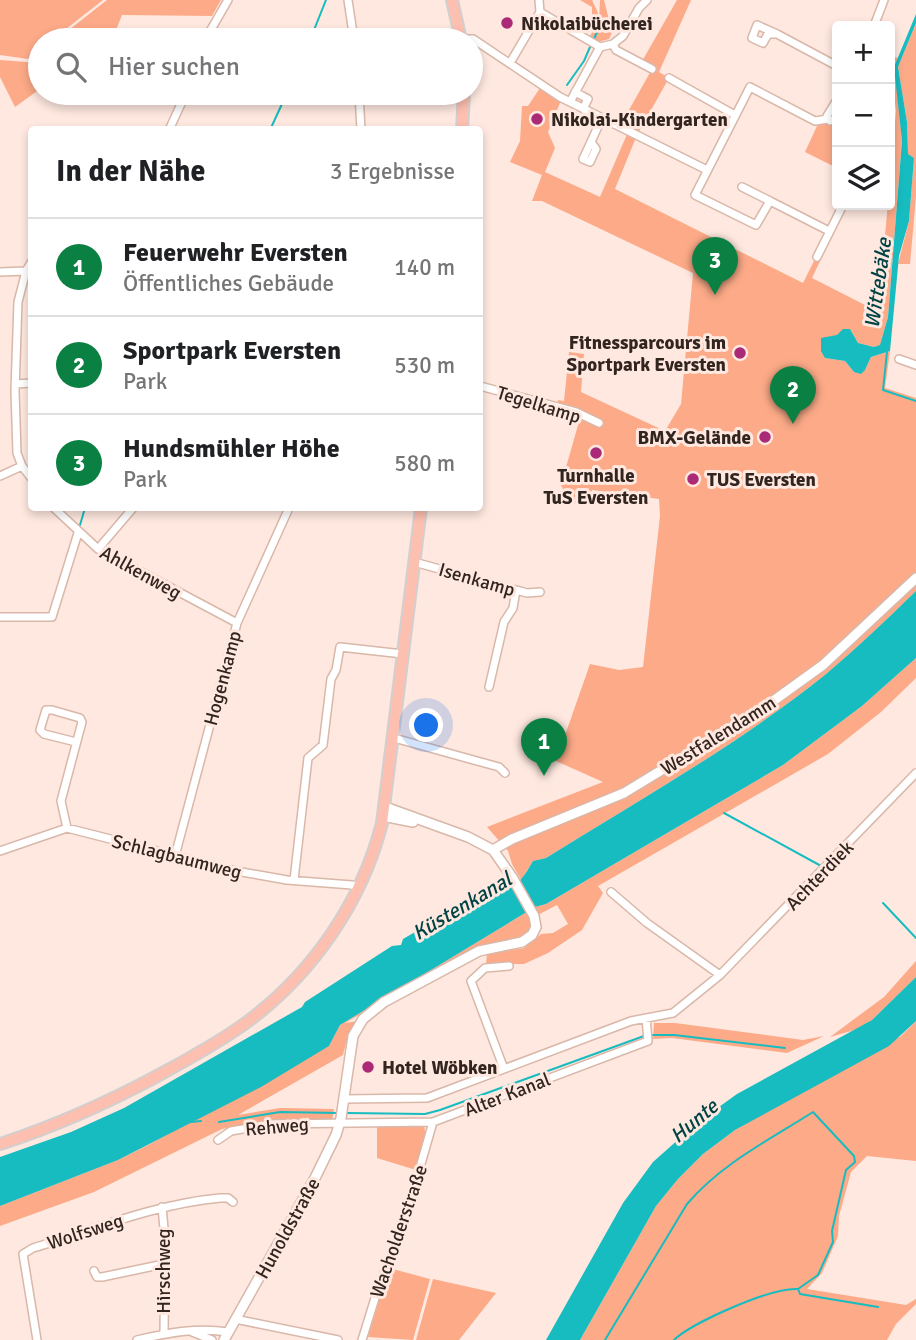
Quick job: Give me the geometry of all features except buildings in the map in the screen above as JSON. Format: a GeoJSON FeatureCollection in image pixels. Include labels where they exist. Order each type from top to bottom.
{"type":"FeatureCollection","features":[{"type":"Feature","properties":{"kind":"main road"},"geometry":{"type":"LineString","coordinates":[[452,0],[458,28]]}},
{"type":"Feature","properties":{"kind":"main road"},"geometry":{"type":"LineString","coordinates":[[461,126],[463,105]]}},
{"type":"Feature","properties":{"kind":"main road"},"geometry":{"type":"LineString","coordinates":[[0,1144],[45,1129],[118,1097],[194,1055],[247,1022],[279,996],[325,944],[358,888],[376,845],[384,811],[421,511]]}},
{"type":"Feature","properties":{"kind":"street"},"geometry":{"type":"LineString","coordinates":[[212,28],[228,0]]}},
{"type":"Feature","properties":{"kind":"street"},"geometry":{"type":"LineString","coordinates":[[348,0],[352,28]]}},
{"type":"Feature","properties":{"kind":"street"},"geometry":{"type":"LineString","coordinates":[[510,63],[540,12],[539,0]]}},
{"type":"Feature","properties":{"kind":"street"},"geometry":{"type":"LineString","coordinates":[[540,12],[600,47],[613,44],[623,36],[639,8],[647,0]]}},
{"type":"Feature","properties":{"kind":"street"},"geometry":{"type":"LineString","coordinates":[[876,21],[884,0]]}},
{"type":"Feature","properties":{"kind":"street"},"geometry":{"type":"LineString","coordinates":[[777,34],[832,63]]}},
{"type":"Feature","properties":{"kind":"street"},"geometry":{"type":"LineString","coordinates":[[613,44],[616,50],[652,69]]}},
{"type":"Feature","properties":{"kind":"street"},"geometry":{"type":"LineString","coordinates":[[483,45],[570,102],[707,170]]}},
{"type":"Feature","properties":{"kind":"street"},"geometry":{"type":"LineString","coordinates":[[570,102],[600,47]]}},
{"type":"Feature","properties":{"kind":"street"},"geometry":{"type":"LineString","coordinates":[[669,78],[736,115]]}},
{"type":"Feature","properties":{"kind":"street"},"geometry":{"type":"LineString","coordinates":[[769,201],[756,225],[695,195],[750,87],[815,121],[828,119],[832,121]]}},
{"type":"Feature","properties":{"kind":"street"},"geometry":{"type":"LineString","coordinates":[[575,92],[588,99],[583,109]]}},
{"type":"Feature","properties":{"kind":"street"},"geometry":{"type":"LineString","coordinates":[[171,126],[180,105]]}},
{"type":"Feature","properties":{"kind":"street"},"geometry":{"type":"LineString","coordinates":[[360,105],[361,126]]}},
{"type":"Feature","properties":{"kind":"street"},"geometry":{"type":"LineString","coordinates":[[828,119],[832,108]]}},
{"type":"Feature","properties":{"kind":"street"},"geometry":{"type":"LineString","coordinates":[[591,142],[602,118]]}},
{"type":"Feature","properties":{"kind":"street"},"geometry":{"type":"LineString","coordinates":[[742,187],[829,231]]}},
{"type":"Feature","properties":{"kind":"street"},"geometry":{"type":"LineString","coordinates":[[817,257],[840,210]]}},
{"type":"Feature","properties":{"kind":"street"},"geometry":{"type":"LineString","coordinates":[[28,268],[18,302],[15,384],[17,453],[28,474]]}},
{"type":"Feature","properties":{"kind":"street"},"geometry":{"type":"LineString","coordinates":[[0,272],[26,271]]}},
{"type":"Feature","properties":{"kind":"street"},"geometry":{"type":"LineString","coordinates":[[899,359],[916,365]]}},
{"type":"Feature","properties":{"kind":"street"},"geometry":{"type":"LineString","coordinates":[[15,384],[28,383]]}},
{"type":"Feature","properties":{"kind":"street","name":"Tegelkamp"},"geometry":{"type":"LineString","coordinates":[[483,387],[576,412],[599,423]]}},
{"type":"Feature","properties":{"kind":"street"},"geometry":{"type":"LineString","coordinates":[[0,476],[22,466]]}},
{"type":"Feature","properties":{"kind":"street","name":"Ahlkenweg"},"geometry":{"type":"LineString","coordinates":[[57,511],[98,549],[237,623]]}},
{"type":"Feature","properties":{"kind":"street"},"geometry":{"type":"LineString","coordinates":[[98,549],[130,511]]}},
{"type":"Feature","properties":{"kind":"street","name":"Hogenkamp"},"geometry":{"type":"LineString","coordinates":[[175,856],[237,623],[288,511]]}},
{"type":"Feature","properties":{"kind":"street"},"geometry":{"type":"LineString","coordinates":[[0,617],[52,617],[78,533]]}},
{"type":"Feature","properties":{"kind":"street","name":"Isenkamp"},"geometry":{"type":"LineString","coordinates":[[414,562],[516,590],[540,592]]}},
{"type":"Feature","properties":{"kind":"street","name":"Westfalendamm"},"geometry":{"type":"LineString","coordinates":[[493,850],[512,839],[624,793],[762,709],[823,665],[916,578]]}},
{"type":"Feature","properties":{"kind":"street"},"geometry":{"type":"LineString","coordinates":[[489,687],[504,622],[513,608],[516,590]]}},
{"type":"Feature","properties":{"kind":"street"},"geometry":{"type":"LineString","coordinates":[[294,880],[308,758],[323,745],[331,679],[337,670],[340,647],[403,654]]}},
{"type":"Feature","properties":{"kind":"street"},"geometry":{"type":"LineString","coordinates":[[0,851],[67,828],[61,801],[82,722],[79,718],[46,710],[40,730],[44,734],[76,742]]}},
{"type":"Feature","properties":{"kind":"street"},"geometry":{"type":"LineString","coordinates":[[394,738],[499,767],[505,774]]}},
{"type":"Feature","properties":{"kind":"street","name":"Achterdiek"},"geometry":{"type":"LineString","coordinates":[[342,1112],[426,1098],[631,1021],[673,1013],[720,975],[916,773]]}},
{"type":"Feature","properties":{"kind":"street"},"geometry":{"type":"LineString","coordinates":[[384,811],[439,826],[493,850]]}},
{"type":"Feature","properties":{"kind":"street","name":"Schlagbaumweg"},"geometry":{"type":"LineString","coordinates":[[67,828],[236,871],[352,885],[358,888]]}},
{"type":"Feature","properties":{"kind":"street","name":"Hunoldstraße"},"geometry":{"type":"LineString","coordinates":[[226,1336],[325,1159],[342,1112],[354,1036],[363,1019],[384,1002],[479,951],[528,939],[536,927],[534,916],[493,850]]}},
{"type":"Feature","properties":{"kind":"street"},"geometry":{"type":"LineString","coordinates":[[611,892],[647,923],[720,975]]}},
{"type":"Feature","properties":{"kind":"street"},"geometry":{"type":"LineString","coordinates":[[504,1069],[471,981],[485,968],[509,966]]}},
{"type":"Feature","properties":{"kind":"street","name":"Alter Kanal"},"geometry":{"type":"LineString","coordinates":[[342,1112],[433,1122],[648,1041],[646,1018]]}},
{"type":"Feature","properties":{"kind":"street","name":"Rehweg"},"geometry":{"type":"LineString","coordinates":[[219,1140],[231,1131],[342,1112]]}},
{"type":"Feature","properties":{"kind":"street","name":"Wacholderstraße"},"geometry":{"type":"LineString","coordinates":[[362,1340],[380,1282],[402,1227],[433,1122]]}},
{"type":"Feature","properties":{"kind":"street","name":"Wolfsweg"},"geometry":{"type":"LineString","coordinates":[[37,1340],[23,1254],[33,1248],[162,1208],[215,1199],[228,1198],[233,1202]]}},
{"type":"Feature","properties":{"kind":"street","name":"Hirschweg"},"geometry":{"type":"LineString","coordinates":[[162,1208],[165,1239],[164,1334]]}},
{"type":"Feature","properties":{"kind":"street"},"geometry":{"type":"LineString","coordinates":[[94,1271],[97,1277],[102,1278],[164,1264]]}},
{"type":"Feature","properties":{"kind":"street"},"geometry":{"type":"LineString","coordinates":[[235,1319],[338,1340]]}},
{"type":"Feature","properties":{"kind":"street"},"geometry":{"type":"LineString","coordinates":[[137,1340],[207,1329],[226,1336]]}},
{"type":"Feature","properties":{"kind":"street"},"geometry":{"type":"LineString","coordinates":[[190,1331],[212,1340]]}},
{"type":"Feature","properties":{"kind":"shaded area"},"geometry":{"type":"Polygon","coordinates":[[[0,0],[103,0],[67,28],[28,28],[28,59],[0,55],[0,0]]]}},
{"type":"Feature","properties":{"kind":"shaded area"},"geometry":{"type":"Polygon","coordinates":[[[107,0],[221,0],[212,16],[122,15],[117,28],[71,28],[107,0]]]}},
{"type":"Feature","properties":{"kind":"shaded area"},"geometry":{"type":"Polygon","coordinates":[[[580,0],[592,0],[598,13],[599,24],[600,0],[604,0],[610,24],[615,26],[609,39],[598,42],[589,37],[592,33],[592,7],[580,0]]]}},
{"type":"Feature","properties":{"kind":"shaded area"},"geometry":{"type":"Polygon","coordinates":[[[677,0],[691,0],[659,72],[669,78],[637,135],[615,189],[803,283],[816,257],[821,259],[812,278],[869,307],[879,304],[887,210],[895,210],[895,67],[902,141],[888,317],[880,346],[858,343],[850,329],[825,358],[845,361],[854,372],[865,370],[871,357],[890,351],[885,388],[916,398],[916,591],[849,654],[793,700],[653,792],[546,858],[533,861],[521,880],[508,851],[487,827],[603,782],[556,761],[590,664],[619,670],[643,667],[660,516],[659,499],[592,490],[587,501],[577,505],[566,496],[561,485],[582,411],[557,404],[558,400],[564,401],[569,352],[584,354],[581,392],[665,431],[681,404],[693,273],[542,201],[532,201],[542,175],[510,162],[520,141],[522,106],[528,106],[542,85],[562,98],[548,132],[555,148],[545,172],[600,197],[628,132],[620,126],[652,69],[641,63],[677,0]]]}},
{"type":"Feature","properties":{"kind":"shaded area"},"geometry":{"type":"Polygon","coordinates":[[[916,23],[916,197],[910,264],[898,264],[909,221],[914,158],[908,155],[907,122],[898,67],[916,23]]]}},
{"type":"Feature","properties":{"kind":"shaded area"},"geometry":{"type":"Polygon","coordinates":[[[0,60],[28,62],[28,98],[15,107],[0,77],[0,60]]]}},
{"type":"Feature","properties":{"kind":"shaded area"},"geometry":{"type":"Polygon","coordinates":[[[832,124],[832,166],[805,152],[817,126],[832,124]]]}},
{"type":"Feature","properties":{"kind":"shaded area"},"geometry":{"type":"Polygon","coordinates":[[[916,658],[916,678],[881,712],[828,754],[598,886],[603,893],[582,930],[548,953],[524,964],[486,964],[487,954],[524,948],[541,934],[553,933],[568,924],[557,905],[530,919],[530,930],[523,937],[478,948],[345,1023],[358,1021],[348,1036],[343,1055],[238,1115],[280,1108],[334,1109],[332,1121],[280,1120],[222,1129],[94,1192],[0,1226],[0,1206],[118,1160],[329,1046],[340,1025],[535,907],[546,904],[783,765],[862,706],[916,658]]]}},
{"type":"Feature","properties":{"kind":"shaded area"},"geometry":{"type":"Polygon","coordinates":[[[916,961],[916,977],[872,1020],[858,1029],[830,1037],[884,997],[916,961]]]}},
{"type":"Feature","properties":{"kind":"shaded area"},"geometry":{"type":"Polygon","coordinates":[[[916,1021],[916,1161],[867,1156],[851,1172],[839,1216],[838,1236],[822,1273],[807,1289],[906,1305],[916,1299],[916,1304],[896,1324],[887,1340],[580,1340],[656,1206],[703,1154],[735,1130],[901,1036],[916,1021]]]}},
{"type":"Feature","properties":{"kind":"shaded area"},"geometry":{"type":"Polygon","coordinates":[[[654,1023],[675,1023],[803,1040],[824,1036],[787,1053],[672,1038],[653,1039],[654,1023]]]}},
{"type":"Feature","properties":{"kind":"shaded area"},"geometry":{"type":"Polygon","coordinates":[[[377,1125],[424,1126],[426,1136],[416,1170],[377,1158],[377,1125]]]}},
{"type":"Feature","properties":{"kind":"shaded area"},"geometry":{"type":"Polygon","coordinates":[[[389,1268],[430,1279],[413,1340],[368,1337],[389,1268]]]}},
{"type":"Feature","properties":{"kind":"shaded area"},"geometry":{"type":"Polygon","coordinates":[[[433,1279],[496,1293],[459,1340],[416,1340],[433,1279]]]}},
{"type":"Feature","properties":{"kind":"water","name":"Wittebäke"},"geometry":{"type":"Polygon","coordinates":[[[916,14],[916,23],[898,67],[907,122],[908,154],[914,158],[909,221],[899,256],[890,351],[871,357],[861,374],[854,372],[845,361],[825,358],[821,351],[821,338],[850,329],[858,343],[874,347],[880,345],[888,317],[902,141],[895,65],[916,14]]]}},
{"type":"Feature","properties":{"kind":"water","name":"Küstenkanal"},"geometry":{"type":"Polygon","coordinates":[[[916,591],[916,658],[862,706],[783,765],[546,904],[535,907],[340,1025],[329,1046],[261,1087],[118,1160],[0,1206],[0,1157],[71,1132],[124,1108],[302,1007],[305,1002],[392,946],[401,945],[403,939],[480,893],[519,881],[533,861],[546,858],[653,792],[793,700],[849,654],[916,591]]]}},
{"type":"Feature","properties":{"kind":"water"},"geometry":{"type":"Polygon","coordinates":[[[916,977],[916,1021],[889,1046],[735,1130],[703,1154],[656,1206],[580,1340],[546,1340],[623,1203],[653,1162],[698,1122],[737,1094],[872,1020],[916,977]]]}},
{"type":"Feature","properties":{"kind":"waterway"},"geometry":{"type":"LineString","coordinates":[[315,28],[326,0]]}},
{"type":"Feature","properties":{"kind":"waterway"},"geometry":{"type":"LineString","coordinates":[[594,39],[599,27]]}},
{"type":"Feature","properties":{"kind":"waterway"},"geometry":{"type":"LineString","coordinates":[[567,85],[584,61],[590,47]]}},
{"type":"Feature","properties":{"kind":"waterway"},"geometry":{"type":"LineString","coordinates":[[272,126],[281,105]]}},
{"type":"Feature","properties":{"kind":"waterway"},"geometry":{"type":"LineString","coordinates":[[887,352],[883,390],[916,401]]}},
{"type":"Feature","properties":{"kind":"waterway"},"geometry":{"type":"LineString","coordinates":[[80,525],[84,511]]}},
{"type":"Feature","properties":{"kind":"waterway"},"geometry":{"type":"LineString","coordinates":[[724,813],[823,867]]}},
{"type":"Feature","properties":{"kind":"waterway"},"geometry":{"type":"LineString","coordinates":[[883,903],[916,938]]}},
{"type":"Feature","properties":{"kind":"waterway"},"geometry":{"type":"LineString","coordinates":[[652,1035],[674,1035],[785,1048]]}},
{"type":"Feature","properties":{"kind":"waterway"},"geometry":{"type":"LineString","coordinates":[[347,1113],[425,1114],[644,1036]]}},
{"type":"Feature","properties":{"kind":"waterway"},"geometry":{"type":"LineString","coordinates":[[219,1122],[280,1112],[338,1113]]}},
{"type":"Feature","properties":{"kind":"waterway"},"geometry":{"type":"LineString","coordinates":[[605,1340],[687,1204],[730,1165],[813,1112],[854,1156],[855,1162],[846,1170],[832,1231],[833,1242],[818,1275],[798,1289]]}},
{"type":"Feature","properties":{"kind":"waterway"},"geometry":{"type":"LineString","coordinates":[[191,1122],[201,1121]]}},
{"type":"Feature","properties":{"kind":"waterway"},"geometry":{"type":"LineString","coordinates":[[674,1340],[698,1324],[733,1307],[786,1290],[798,1289],[800,1294],[878,1307]]}},
{"type":"Feature","properties":{"kind":"place","name":"Nikolaibücherei"},"geometry":{"type":"Point","coordinates":[507,23]}},
{"type":"Feature","properties":{"kind":"place","name":"Nikolai-Kindergarten"},"geometry":{"type":"Point","coordinates":[537,119]}},
{"type":"Feature","properties":{"kind":"place","name":"Hundsmühler Höhe"},"geometry":{"type":"Point","coordinates":[715,295]}},
{"type":"Feature","properties":{"kind":"place","name":"Fitnessparcours im Sportpark Eversten"},"geometry":{"type":"Point","coordinates":[740,353]}},
{"type":"Feature","properties":{"kind":"place","name":"Sportpark Eversten"},"geometry":{"type":"Point","coordinates":[793,424]}},
{"type":"Feature","properties":{"kind":"place","name":"BMX-Gelände"},"geometry":{"type":"Point","coordinates":[765,437]}},
{"type":"Feature","properties":{"kind":"place","name":"Turnhalle TuS Eversten"},"geometry":{"type":"Point","coordinates":[596,453]}},
{"type":"Feature","properties":{"kind":"place","name":"TUS Eversten"},"geometry":{"type":"Point","coordinates":[693,479]}},
{"type":"Feature","properties":{"kind":"place","name":"Feuerwehr Eversten"},"geometry":{"type":"Point","coordinates":[544,776]}},
{"type":"Feature","properties":{"kind":"place","name":"Hotel Wöbken"},"geometry":{"type":"Point","coordinates":[368,1067]}},
{"type":"Feature","properties":{"kind":"water label","name":"Hunte"},"geometry":{"type":"Point","coordinates":[694,1121]}}]}
